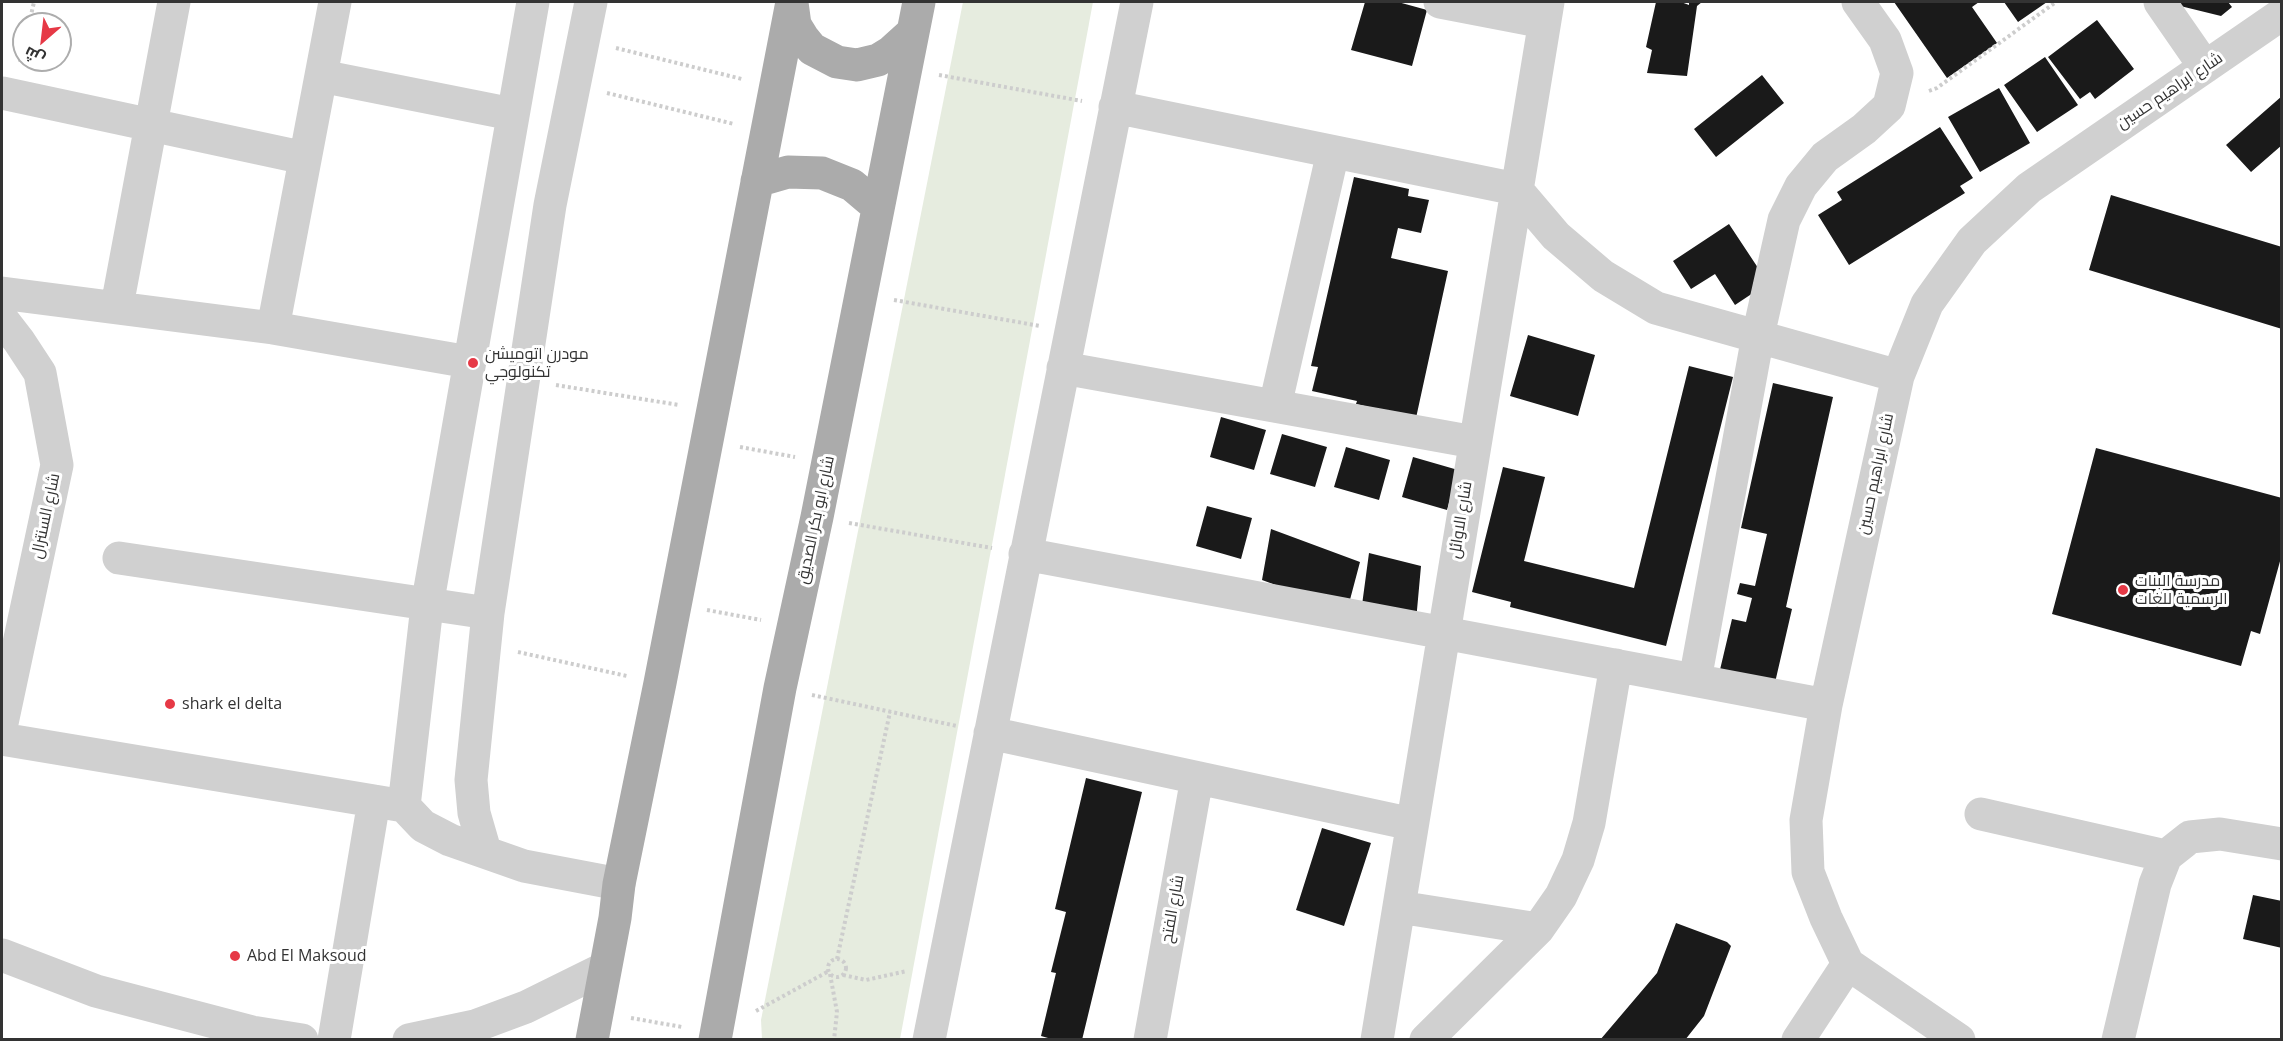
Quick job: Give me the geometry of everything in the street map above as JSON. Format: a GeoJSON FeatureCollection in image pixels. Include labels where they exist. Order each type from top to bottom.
{"type":"FeatureCollection","features":[{"type":"Feature","properties":{"kind":"main road"},"geometry":{"type":"LineString","coordinates":[[792,2],[795,25],[803,38],[812,49],[837,62],[857,65],[878,60],[891,52],[912,33]]}},
{"type":"Feature","properties":{"kind":"main road"},"geometry":{"type":"LineString","coordinates":[[592,1040],[619,884],[792,2]]}},
{"type":"Feature","properties":{"kind":"main road","name":"شارع ابو بكر الصديق"},"geometry":{"type":"LineString","coordinates":[[715,1040],[780,688],[828,463],[919,2]]}},
{"type":"Feature","properties":{"kind":"main road"},"geometry":{"type":"LineString","coordinates":[[757,181],[789,172],[822,173],[852,185],[878,207]]}},
{"type":"Feature","properties":{"kind":"street"},"geometry":{"type":"LineString","coordinates":[[117,306],[174,2]]}},
{"type":"Feature","properties":{"kind":"street"},"geometry":{"type":"LineString","coordinates":[[273,328],[335,2]]}},
{"type":"Feature","properties":{"kind":"street"},"geometry":{"type":"LineString","coordinates":[[334,1040],[389,804],[427,606],[532,2]]}},
{"type":"Feature","properties":{"kind":"street"},"geometry":{"type":"LineString","coordinates":[[485,852],[474,813],[471,780],[484,645],[550,205],[591,2]]}},
{"type":"Feature","properties":{"kind":"street"},"geometry":{"type":"LineString","coordinates":[[929,1040],[1137,2]]}},
{"type":"Feature","properties":{"kind":"street"},"geometry":{"type":"LineString","coordinates":[[1440,2],[1546,12]]}},
{"type":"Feature","properties":{"kind":"street"},"geometry":{"type":"LineString","coordinates":[[1695,680],[1758,336],[1784,220],[1801,186],[1825,157],[1864,129],[1889,106],[1897,73],[1885,40],[1858,2]]}},
{"type":"Feature","properties":{"kind":"street"},"geometry":{"type":"LineString","coordinates":[[2160,2],[2205,67]]}},
{"type":"Feature","properties":{"kind":"street","name":"شارع الاوائل"},"geometry":{"type":"LineString","coordinates":[[1377,1040],[1546,12]]}},
{"type":"Feature","properties":{"kind":"street","name":"شارع ابراهيم حسين"},"geometry":{"type":"LineString","coordinates":[[1848,964],[1826,918],[1808,872],[1806,820],[1826,705],[1898,376],[1928,304],[1972,241],[2029,188],[2282,14]]}},
{"type":"Feature","properties":{"kind":"street"},"geometry":{"type":"LineString","coordinates":[[321,76],[512,114]]}},
{"type":"Feature","properties":{"kind":"street"},"geometry":{"type":"LineString","coordinates":[[2,93],[305,158]]}},
{"type":"Feature","properties":{"kind":"street"},"geometry":{"type":"LineString","coordinates":[[1115,106],[1516,189],[1556,236],[1612,281],[1656,308],[1898,376]]}},
{"type":"Feature","properties":{"kind":"street"},"geometry":{"type":"LineString","coordinates":[[1275,406],[1333,152]]}},
{"type":"Feature","properties":{"kind":"street"},"geometry":{"type":"LineString","coordinates":[[499,196],[550,205]]}},
{"type":"Feature","properties":{"kind":"street"},"geometry":{"type":"LineString","coordinates":[[2,293],[117,306],[273,328],[469,362]]}},
{"type":"Feature","properties":{"kind":"street","name":"شارع السنترال"},"geometry":{"type":"LineString","coordinates":[[2,319],[40,373],[57,465],[15,597],[2,723]]}},
{"type":"Feature","properties":{"kind":"street"},"geometry":{"type":"LineString","coordinates":[[1063,368],[1474,442]]}},
{"type":"Feature","properties":{"kind":"street"},"geometry":{"type":"LineString","coordinates":[[1025,554],[1826,705]]}},
{"type":"Feature","properties":{"kind":"street"},"geometry":{"type":"LineString","coordinates":[[119,558],[427,606],[488,613]]}},
{"type":"Feature","properties":{"kind":"street"},"geometry":{"type":"LineString","coordinates":[[1426,1040],[1538,929],[1561,896],[1578,860],[1586,832],[1616,665]]}},
{"type":"Feature","properties":{"kind":"street"},"geometry":{"type":"LineString","coordinates":[[990,733],[1412,824]]}},
{"type":"Feature","properties":{"kind":"street"},"geometry":{"type":"LineString","coordinates":[[2,739],[389,804],[450,840],[524,866],[619,884]]}},
{"type":"Feature","properties":{"kind":"street","name":"شارع الفتح"},"geometry":{"type":"LineString","coordinates":[[1150,1040],[1197,778]]}},
{"type":"Feature","properties":{"kind":"street"},"geometry":{"type":"LineString","coordinates":[[1981,814],[2166,856]]}},
{"type":"Feature","properties":{"kind":"street"},"geometry":{"type":"LineString","coordinates":[[2118,1040],[2156,884],[2166,856],[2190,837],[2220,834],[2282,844]]}},
{"type":"Feature","properties":{"kind":"street"},"geometry":{"type":"LineString","coordinates":[[1399,907],[1538,929]]}},
{"type":"Feature","properties":{"kind":"street"},"geometry":{"type":"LineString","coordinates":[[2,955],[96,990],[252,1032],[302,1040]]}},
{"type":"Feature","properties":{"kind":"street"},"geometry":{"type":"LineString","coordinates":[[1798,1040],[1848,964],[1959,1040]]}},
{"type":"Feature","properties":{"kind":"street"},"geometry":{"type":"LineString","coordinates":[[409,1040],[475,1026],[526,1007],[605,968]]}},
{"type":"Feature","properties":{"kind":"path"},"geometry":{"type":"LineString","coordinates":[[1889,106],[1937,88],[2056,2]]}},
{"type":"Feature","properties":{"kind":"path"},"geometry":{"type":"LineString","coordinates":[[582,40],[775,87]]}},
{"type":"Feature","properties":{"kind":"path"},"geometry":{"type":"LineString","coordinates":[[905,69],[1115,106]]}},
{"type":"Feature","properties":{"kind":"path"},"geometry":{"type":"LineString","coordinates":[[574,85],[766,132]]}},
{"type":"Feature","properties":{"kind":"path"},"geometry":{"type":"LineString","coordinates":[[861,294],[1070,332]]}},
{"type":"Feature","properties":{"kind":"path"},"geometry":{"type":"LineString","coordinates":[[523,380],[710,425],[828,463]]}},
{"type":"Feature","properties":{"kind":"path"},"geometry":{"type":"LineString","coordinates":[[817,517],[1025,554]]}},
{"type":"Feature","properties":{"kind":"path"},"geometry":{"type":"LineString","coordinates":[[675,605],[794,626]]}},
{"type":"Feature","properties":{"kind":"path"},"geometry":{"type":"LineString","coordinates":[[484,645],[660,683]]}},
{"type":"Feature","properties":{"kind":"path"},"geometry":{"type":"LineString","coordinates":[[780,688],[990,733]]}},
{"type":"Feature","properties":{"kind":"path"},"geometry":{"type":"LineString","coordinates":[[837,959],[890,712]]}},
{"type":"Feature","properties":{"kind":"path"},"geometry":{"type":"LineString","coordinates":[[830,974],[839,978],[843,975],[846,965],[842,960],[831,961],[829,966],[830,974],[837,1012],[834,1040]]}},
{"type":"Feature","properties":{"kind":"path"},"geometry":{"type":"LineString","coordinates":[[843,975],[866,980],[944,963]]}},
{"type":"Feature","properties":{"kind":"shaded area"},"geometry":{"type":"Polygon","coordinates":[[[963,2],[1093,2],[900,1039],[762,1039],[761,1020],[963,2]]]}},
{"type":"Feature","properties":{"kind":"building"},"geometry":{"type":"Polygon","coordinates":[[[1365,2],[1398,2],[1427,10],[1412,66],[1351,50],[1365,2]]]}},
{"type":"Feature","properties":{"kind":"building"},"geometry":{"type":"Polygon","coordinates":[[[1656,2],[1681,2],[1689,5],[1689,2],[1702,2],[1697,6],[1687,76],[1647,73],[1652,50],[1646,47],[1656,2]]]}},
{"type":"Feature","properties":{"kind":"building"},"geometry":{"type":"Polygon","coordinates":[[[1894,2],[1979,2],[1972,7],[1997,43],[1947,78],[1894,2]]]}},
{"type":"Feature","properties":{"kind":"building"},"geometry":{"type":"Polygon","coordinates":[[[2004,2],[2047,2],[2018,22],[2004,2]]]}},
{"type":"Feature","properties":{"kind":"building"},"geometry":{"type":"Polygon","coordinates":[[[2164,2],[2228,2],[2232,7],[2221,16],[2164,2]]]}},
{"type":"Feature","properties":{"kind":"building"},"geometry":{"type":"Polygon","coordinates":[[[2097,20],[2134,69],[2095,99],[2090,92],[2080,99],[2048,57],[2097,20]]]}},
{"type":"Feature","properties":{"kind":"building"},"geometry":{"type":"Polygon","coordinates":[[[2045,57],[2078,105],[2037,132],[2004,85],[2045,57]]]}},
{"type":"Feature","properties":{"kind":"building"},"geometry":{"type":"Polygon","coordinates":[[[1762,75],[1784,103],[1716,157],[1694,129],[1762,75]]]}},
{"type":"Feature","properties":{"kind":"building"},"geometry":{"type":"Polygon","coordinates":[[[1999,88],[2030,143],[1980,172],[1948,117],[1999,88]]]}},
{"type":"Feature","properties":{"kind":"building"},"geometry":{"type":"Polygon","coordinates":[[[2282,96],[2282,145],[2251,172],[2226,145],[2282,96]]]}},
{"type":"Feature","properties":{"kind":"building"},"geometry":{"type":"Polygon","coordinates":[[[1940,127],[1973,178],[1960,186],[1965,193],[1849,265],[1818,215],[1842,200],[1837,192],[1940,127]]]}},
{"type":"Feature","properties":{"kind":"building"},"geometry":{"type":"Polygon","coordinates":[[[1354,177],[1409,189],[1408,196],[1429,200],[1421,233],[1398,228],[1391,258],[1448,271],[1416,418],[1312,391],[1318,367],[1311,366],[1354,177]]]}},
{"type":"Feature","properties":{"kind":"building"},"geometry":{"type":"Polygon","coordinates":[[[2111,195],[2282,247],[2282,329],[2089,270],[2111,195]]]}},
{"type":"Feature","properties":{"kind":"building"},"geometry":{"type":"Polygon","coordinates":[[[1729,224],[1768,283],[1735,305],[1715,274],[1691,289],[1673,261],[1729,224]]]}},
{"type":"Feature","properties":{"kind":"building"},"geometry":{"type":"Polygon","coordinates":[[[1528,335],[1595,355],[1578,416],[1510,396],[1528,335]]]}},
{"type":"Feature","properties":{"kind":"building"},"geometry":{"type":"Polygon","coordinates":[[[1689,366],[1733,377],[1666,646],[1510,607],[1511,602],[1472,592],[1503,467],[1545,477],[1524,561],[1634,588],[1689,366]]]}},
{"type":"Feature","properties":{"kind":"building"},"geometry":{"type":"Polygon","coordinates":[[[1773,383],[1833,397],[1786,607],[1792,609],[1774,687],[1719,674],[1732,619],[1746,622],[1752,598],[1737,594],[1740,583],[1755,586],[1767,534],[1741,528],[1773,383]]]}},
{"type":"Feature","properties":{"kind":"building"},"geometry":{"type":"Polygon","coordinates":[[[1221,417],[1266,430],[1254,470],[1210,457],[1221,417]]]}},
{"type":"Feature","properties":{"kind":"building"},"geometry":{"type":"Polygon","coordinates":[[[1282,434],[1327,447],[1315,487],[1270,474],[1282,434]]]}},
{"type":"Feature","properties":{"kind":"building"},"geometry":{"type":"Polygon","coordinates":[[[1346,447],[1390,460],[1379,500],[1334,487],[1346,447]]]}},
{"type":"Feature","properties":{"kind":"building"},"geometry":{"type":"Polygon","coordinates":[[[2096,448],[2282,498],[2282,554],[2260,634],[2251,631],[2241,666],[2052,614],[2096,448]]]}},
{"type":"Feature","properties":{"kind":"building"},"geometry":{"type":"Polygon","coordinates":[[[1413,457],[1458,470],[1447,510],[1402,497],[1413,457]]]}},
{"type":"Feature","properties":{"kind":"building"},"geometry":{"type":"Polygon","coordinates":[[[1207,506],[1252,518],[1241,559],[1196,546],[1207,506]]]}},
{"type":"Feature","properties":{"kind":"building"},"geometry":{"type":"Polygon","coordinates":[[[1271,529],[1360,562],[1347,611],[1262,580],[1271,529]]]}},
{"type":"Feature","properties":{"kind":"building"},"geometry":{"type":"Polygon","coordinates":[[[1369,553],[1421,566],[1416,621],[1362,605],[1369,553]]]}},
{"type":"Feature","properties":{"kind":"building"},"geometry":{"type":"Polygon","coordinates":[[[1086,778],[1142,792],[1082,1040],[1055,1040],[1041,1036],[1056,973],[1051,972],[1066,912],[1055,909],[1086,778]]]}},
{"type":"Feature","properties":{"kind":"building"},"geometry":{"type":"Polygon","coordinates":[[[1322,828],[1371,843],[1344,926],[1296,910],[1322,828]]]}},
{"type":"Feature","properties":{"kind":"building"},"geometry":{"type":"Polygon","coordinates":[[[2253,895],[2282,901],[2282,948],[2243,939],[2253,895]]]}},
{"type":"Feature","properties":{"kind":"building"},"geometry":{"type":"Polygon","coordinates":[[[1676,923],[1727,942],[1731,946],[1704,1016],[1685,1040],[1600,1040],[1657,973],[1676,923]]]}},
{"type":"Feature","properties":{"kind":"place","name":"مودرن اتوميشن تكنولوجي"},"geometry":{"type":"Point","coordinates":[473,363]}},
{"type":"Feature","properties":{"kind":"place","name":"مدرسة البنات الرسمية للغات"},"geometry":{"type":"Point","coordinates":[2123,590]}},
{"type":"Feature","properties":{"kind":"place","name":"shark el delta"},"geometry":{"type":"Point","coordinates":[170,704]}},
{"type":"Feature","properties":{"kind":"place","name":"Abd El Maksoud"},"geometry":{"type":"Point","coordinates":[235,956]}}]}
